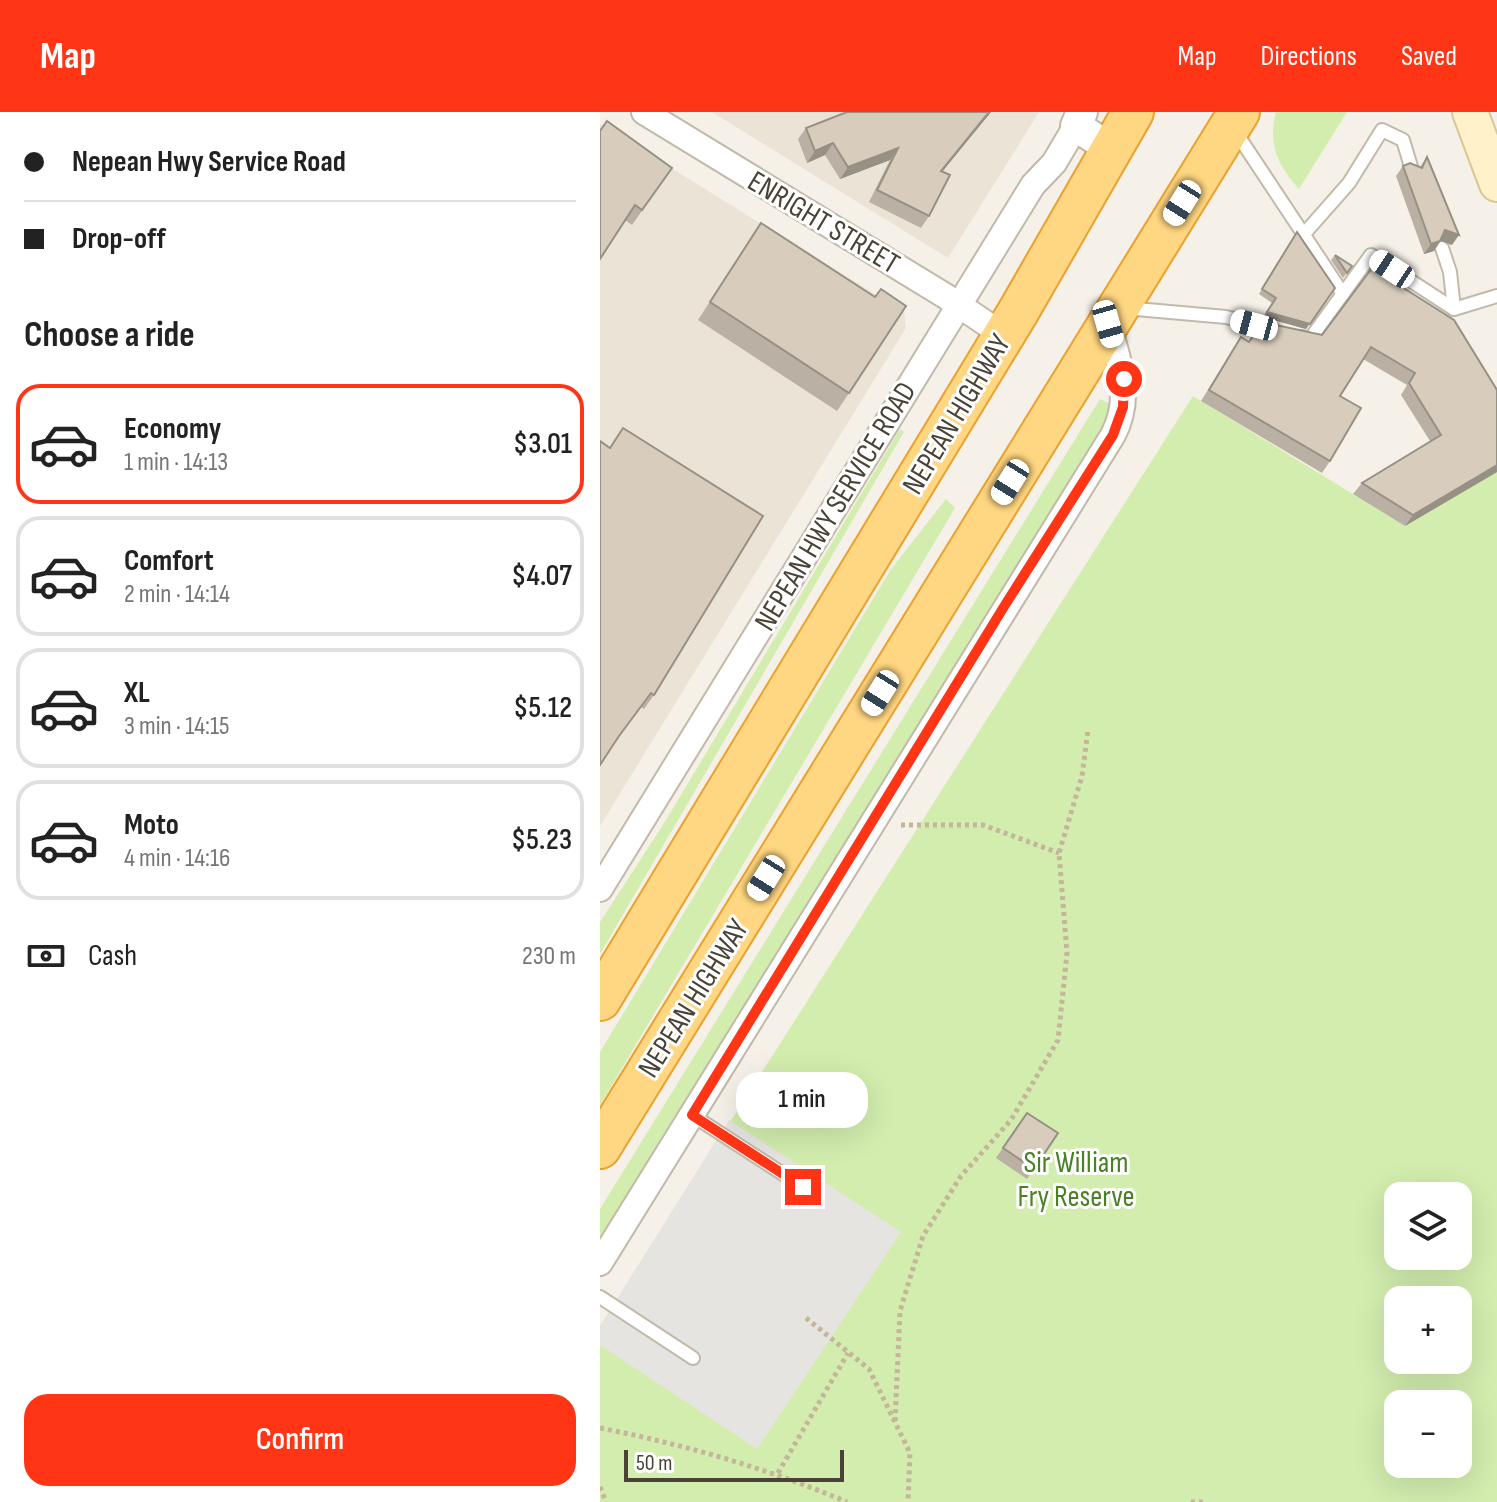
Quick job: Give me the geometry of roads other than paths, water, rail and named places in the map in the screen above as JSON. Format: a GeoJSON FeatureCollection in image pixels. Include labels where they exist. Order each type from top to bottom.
{"type":"FeatureCollection","features":[{"type":"Feature","properties":{"kind":"highway","name":"NEPEAN HIGHWAY"},"geometry":{"type":"LineString","coordinates":[[600,1000],[1003,335],[1133,112]]}},
{"type":"Feature","properties":{"kind":"highway","name":"NEPEAN HIGHWAY"},"geometry":{"type":"LineString","coordinates":[[600,1148],[1235,119]]}},
{"type":"Feature","properties":{"kind":"main road"},"geometry":{"type":"LineString","coordinates":[[1470,112],[1497,184]]}},
{"type":"Feature","properties":{"kind":"street","name":"ENRIGHT STREET"},"geometry":{"type":"LineString","coordinates":[[644,112],[958,304],[1003,335]]}},
{"type":"Feature","properties":{"kind":"street","name":"NEPEAN HWY SERVICE ROAD"},"geometry":{"type":"LineString","coordinates":[[600,889],[958,304],[1033,185],[1054,163],[1079,119]]}},
{"type":"Feature","properties":{"kind":"street"},"geometry":{"type":"LineString","coordinates":[[1079,119],[1111,149]]}},
{"type":"Feature","properties":{"kind":"street"},"geometry":{"type":"LineString","coordinates":[[600,1263],[1120,423],[1124,379],[1113,316]]}},
{"type":"Feature","properties":{"kind":"lane"},"geometry":{"type":"LineString","coordinates":[[1235,119],[1343,294]]}},
{"type":"Feature","properties":{"kind":"lane"},"geometry":{"type":"LineString","coordinates":[[1304,234],[1349,183],[1382,130],[1403,140],[1412,170]]}},
{"type":"Feature","properties":{"kind":"lane"},"geometry":{"type":"LineString","coordinates":[[1442,248],[1450,272],[1454,309]]}},
{"type":"Feature","properties":{"kind":"lane"},"geometry":{"type":"LineString","coordinates":[[1113,316],[1226,317],[1310,339],[1371,255],[1454,309],[1497,296]]}},
{"type":"Feature","properties":{"kind":"lane"},"geometry":{"type":"LineString","coordinates":[[692,1115],[803,1187]]}},
{"type":"Feature","properties":{"kind":"lane"},"geometry":{"type":"LineString","coordinates":[[600,1297],[693,1358]]}},
{"type":"Feature","properties":{"kind":"park label","name":"Sir William Fry Reserve"},"geometry":{"type":"Point","coordinates":[1076,1179]}}]}
